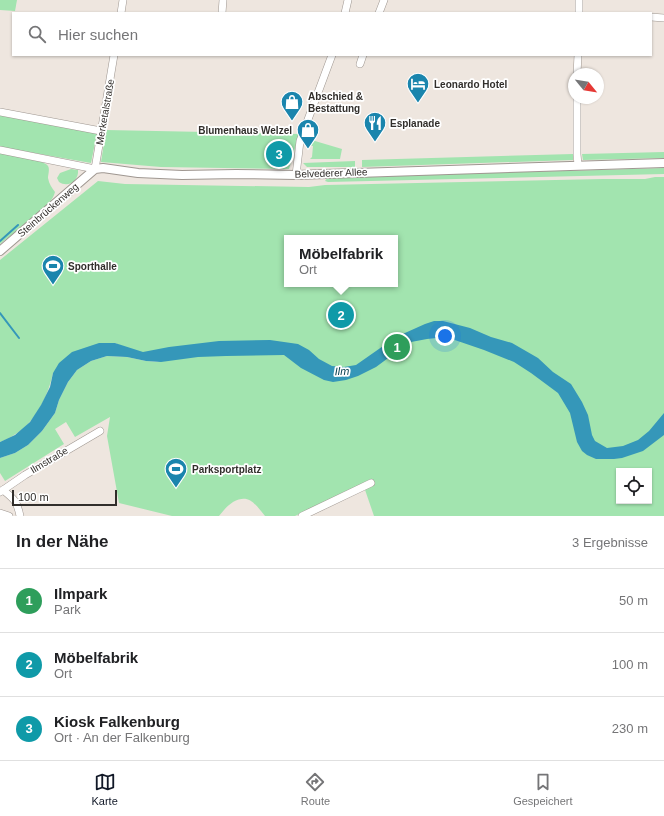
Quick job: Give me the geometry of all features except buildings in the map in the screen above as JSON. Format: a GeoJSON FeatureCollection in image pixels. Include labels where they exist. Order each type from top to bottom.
{"type":"FeatureCollection","features":[{"type":"Feature","properties":{"kind":"street"},"geometry":{"type":"LineString","coordinates":[[121,12],[123,0]]}},
{"type":"Feature","properties":{"kind":"street"},"geometry":{"type":"LineString","coordinates":[[222,12],[223,0]]}},
{"type":"Feature","properties":{"kind":"street"},"geometry":{"type":"LineString","coordinates":[[345,12],[348,0]]}},
{"type":"Feature","properties":{"kind":"street"},"geometry":{"type":"LineString","coordinates":[[379,12],[384,0]]}},
{"type":"Feature","properties":{"kind":"street"},"geometry":{"type":"LineString","coordinates":[[579,0],[579,12]]}},
{"type":"Feature","properties":{"kind":"street"},"geometry":{"type":"LineString","coordinates":[[652,17],[664,18]]}},
{"type":"Feature","properties":{"kind":"street","name":"Merketalstraße"},"geometry":{"type":"LineString","coordinates":[[96,169],[114,56]]}},
{"type":"Feature","properties":{"kind":"street"},"geometry":{"type":"LineString","coordinates":[[296,175],[300,141],[332,56]]}},
{"type":"Feature","properties":{"kind":"street"},"geometry":{"type":"LineString","coordinates":[[360,64],[363,56]]}},
{"type":"Feature","properties":{"kind":"street"},"geometry":{"type":"LineString","coordinates":[[578,56],[578,68]]}},
{"type":"Feature","properties":{"kind":"street"},"geometry":{"type":"LineString","coordinates":[[577,104],[578,165]]}},
{"type":"Feature","properties":{"kind":"street"},"geometry":{"type":"LineString","coordinates":[[0,112],[101,131]]}},
{"type":"Feature","properties":{"kind":"street","name":"Belvederer Allee"},"geometry":{"type":"LineString","coordinates":[[0,150],[96,169],[102,168],[138,173],[182,175],[296,175],[664,163]]}},
{"type":"Feature","properties":{"kind":"street","name":"Steinbrückenweg"},"geometry":{"type":"LineString","coordinates":[[0,251],[96,169]]}},
{"type":"Feature","properties":{"kind":"street","name":"Ilmstraße"},"geometry":{"type":"LineString","coordinates":[[1,491],[100,431]]}},
{"type":"Feature","properties":{"kind":"street"},"geometry":{"type":"LineString","coordinates":[[302,516],[371,483]]}},
{"type":"Feature","properties":{"kind":"street"},"geometry":{"type":"LineString","coordinates":[[1,491],[13,498],[18,505],[20,516]]}},
{"type":"Feature","properties":{"kind":"street"},"geometry":{"type":"LineString","coordinates":[[0,513],[9,516]]}},
{"type":"Feature","properties":{"kind":"green space"},"geometry":{"type":"Polygon","coordinates":[[[0,0],[17,0],[15,11],[0,10],[0,0]]]}},
{"type":"Feature","properties":{"kind":"green space"},"geometry":{"type":"Polygon","coordinates":[[[0,115],[97,133],[91,163],[0,147],[0,115]]]}},
{"type":"Feature","properties":{"kind":"green space"},"geometry":{"type":"Polygon","coordinates":[[[106,130],[299,134],[289,169],[161,167],[101,162],[106,130]]]}},
{"type":"Feature","properties":{"kind":"green space"},"geometry":{"type":"Polygon","coordinates":[[[304,141],[315,141],[342,149],[340,159],[310,159],[312,157],[313,146],[304,145],[304,141]]]}},
{"type":"Feature","properties":{"kind":"green space"},"geometry":{"type":"Polygon","coordinates":[[[0,150],[26,156],[40,161],[48,166],[49,182],[55,192],[40,213],[0,244],[0,150]]]}},
{"type":"Feature","properties":{"kind":"green space"},"geometry":{"type":"Polygon","coordinates":[[[664,152],[664,158],[583,160],[582,154],[664,152]]]}},
{"type":"Feature","properties":{"kind":"green space"},"geometry":{"type":"Polygon","coordinates":[[[573,154],[573,160],[362,167],[362,160],[573,154]]]}},
{"type":"Feature","properties":{"kind":"green space"},"geometry":{"type":"Polygon","coordinates":[[[355,161],[355,167],[307,167],[303,163],[355,161]]]}},
{"type":"Feature","properties":{"kind":"green space"},"geometry":{"type":"Polygon","coordinates":[[[664,168],[664,174],[325,181],[328,177],[361,175],[664,168]]]}},
{"type":"Feature","properties":{"kind":"green space"},"geometry":{"type":"Polygon","coordinates":[[[71,169],[78,170],[75,180],[69,184],[62,184],[59,182],[57,178],[60,173],[71,169]]]}},
{"type":"Feature","properties":{"kind":"green space"},"geometry":{"type":"Polygon","coordinates":[[[664,177],[664,516],[374,516],[363,484],[295,516],[265,516],[255,504],[248,499],[243,499],[233,502],[219,516],[172,516],[119,503],[107,436],[110,417],[75,437],[66,422],[55,429],[64,444],[5,481],[0,473],[0,458],[15,453],[28,445],[42,431],[55,413],[59,400],[68,382],[77,370],[91,361],[107,356],[127,357],[160,362],[115,343],[53,373],[48,391],[40,408],[34,416],[22,430],[0,442],[0,260],[98,181],[125,184],[309,187],[325,185],[645,179],[664,177]]]}},
{"type":"Feature","properties":{"kind":"water","name":"Ilm"},"geometry":{"type":"Polygon","coordinates":[[[434,321],[443,321],[470,328],[491,337],[512,343],[538,358],[553,372],[571,384],[588,415],[592,435],[595,441],[607,448],[623,446],[638,440],[649,431],[664,413],[664,435],[643,451],[622,458],[596,459],[587,455],[582,451],[577,442],[570,413],[558,393],[514,362],[446,337],[411,342],[376,367],[358,376],[333,382],[324,380],[301,368],[284,355],[198,357],[161,362],[127,357],[107,356],[91,361],[77,370],[68,382],[59,400],[55,413],[42,431],[28,445],[15,453],[0,458],[0,442],[15,435],[30,422],[50,387],[53,373],[59,363],[72,352],[99,343],[115,343],[143,352],[169,347],[219,341],[270,340],[298,344],[332,366],[344,367],[356,365],[396,337],[434,321]]]}},
{"type":"Feature","properties":{"kind":"waterway"},"geometry":{"type":"LineString","coordinates":[[0,241],[18,225]]}},
{"type":"Feature","properties":{"kind":"waterway"},"geometry":{"type":"LineString","coordinates":[[0,313],[19,338]]}},
{"type":"Feature","properties":{"kind":"place","name":"Leonardo Hotel"},"geometry":{"type":"Point","coordinates":[418,104]}},
{"type":"Feature","properties":{"kind":"place","name":"Abschied & Bestattung"},"geometry":{"type":"Point","coordinates":[292,122]}},
{"type":"Feature","properties":{"kind":"place","name":"Esplanade"},"geometry":{"type":"Point","coordinates":[375,142]}},
{"type":"Feature","properties":{"kind":"place","name":"Blumenhaus Welzel"},"geometry":{"type":"Point","coordinates":[308,150]}},
{"type":"Feature","properties":{"kind":"place","name":"Kiosk Falkenburg"},"geometry":{"type":"Point","coordinates":[279,154]}},
{"type":"Feature","properties":{"kind":"place","name":"Sporthalle"},"geometry":{"type":"Point","coordinates":[53,286]}},
{"type":"Feature","properties":{"kind":"place","name":"Möbelfabrik"},"geometry":{"type":"Point","coordinates":[341,315]}},
{"type":"Feature","properties":{"kind":"place","name":"Ilmpark"},"geometry":{"type":"Point","coordinates":[397,347]}},
{"type":"Feature","properties":{"kind":"place","name":"Parksportplatz"},"geometry":{"type":"Point","coordinates":[176,488]}}]}
